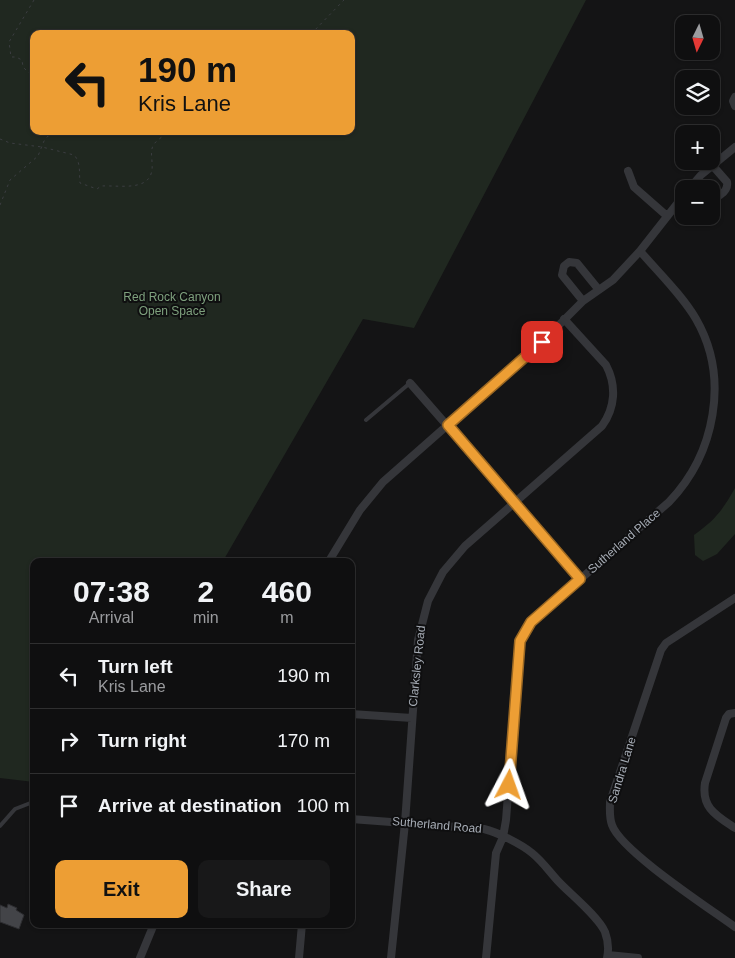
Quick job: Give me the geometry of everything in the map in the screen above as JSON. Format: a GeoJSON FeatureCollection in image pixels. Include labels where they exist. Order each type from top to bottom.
{"type":"FeatureCollection","features":[{"type":"Feature","properties":{"kind":"street"},"geometry":{"type":"LineString","coordinates":[[735,98],[733,101],[735,106]]}},
{"type":"Feature","properties":{"kind":"street"},"geometry":{"type":"LineString","coordinates":[[720,160],[735,147]]}},
{"type":"Feature","properties":{"kind":"street"},"geometry":{"type":"LineString","coordinates":[[700,180],[698,178],[708,170]]}},
{"type":"Feature","properties":{"kind":"street"},"geometry":{"type":"LineString","coordinates":[[716,170],[728,185],[720,194]]}},
{"type":"Feature","properties":{"kind":"street"},"geometry":{"type":"LineString","coordinates":[[628,171],[634,187],[667,216]]}},
{"type":"Feature","properties":{"kind":"street"},"geometry":{"type":"LineString","coordinates":[[331,558],[360,510],[383,482],[542,342],[583,301],[613,280],[640,251],[675,206]]}},
{"type":"Feature","properties":{"kind":"street","name":"Sutherland Place"},"geometry":{"type":"LineString","coordinates":[[486,958],[496,853],[503,837],[506,820],[520,641],[531,622],[680,491],[704,449],[712,416],[714,382],[712,363],[705,339],[696,319],[688,308],[640,251]]}},
{"type":"Feature","properties":{"kind":"street"},"geometry":{"type":"LineString","coordinates":[[583,301],[562,274],[562,269],[566,263],[571,261],[577,263],[599,290]]}},
{"type":"Feature","properties":{"kind":"street","name":"Clarksley Road"},"geometry":{"type":"LineString","coordinates":[[391,958],[405,823],[418,640],[424,612],[437,581],[449,563],[465,546],[602,426],[610,412],[614,395],[609,372],[606,366],[564,319]]}},
{"type":"Feature","properties":{"kind":"street"},"geometry":{"type":"LineString","coordinates":[[410,383],[580,579]]}},
{"type":"Feature","properties":{"kind":"street","name":"Sandra Lane"},"geometry":{"type":"LineString","coordinates":[[735,598],[666,643],[661,650],[610,802],[610,814],[612,825],[618,837],[667,878],[735,927]]}},
{"type":"Feature","properties":{"kind":"street"},"geometry":{"type":"LineString","coordinates":[[735,713],[729,714],[726,718],[704,794],[707,805],[712,812],[735,828]]}},
{"type":"Feature","properties":{"kind":"street"},"geometry":{"type":"LineString","coordinates":[[355,714],[412,718]]}},
{"type":"Feature","properties":{"kind":"street","name":"Sutherland Road"},"geometry":{"type":"LineString","coordinates":[[355,819],[494,831],[530,851],[544,863],[556,880],[600,924],[607,938],[607,956]]}},
{"type":"Feature","properties":{"kind":"street"},"geometry":{"type":"LineString","coordinates":[[140,958],[152,928]]}},
{"type":"Feature","properties":{"kind":"street"},"geometry":{"type":"LineString","coordinates":[[299,958],[302,928]]}},
{"type":"Feature","properties":{"kind":"street"},"geometry":{"type":"LineString","coordinates":[[607,956],[638,958]]}},
{"type":"Feature","properties":{"kind":"lane"},"geometry":{"type":"LineString","coordinates":[[366,420],[410,383]]}},
{"type":"Feature","properties":{"kind":"lane"},"geometry":{"type":"LineString","coordinates":[[0,826],[15,809],[30,803]]}},
{"type":"Feature","properties":{"kind":"path"},"geometry":{"type":"LineString","coordinates":[[30,74],[23,67],[22,60],[11,57],[9,42],[34,0]]}},
{"type":"Feature","properties":{"kind":"path"},"geometry":{"type":"LineString","coordinates":[[315,30],[344,0]]}},
{"type":"Feature","properties":{"kind":"path"},"geometry":{"type":"LineString","coordinates":[[0,205],[10,180],[38,156],[44,141],[51,135]]}},
{"type":"Feature","properties":{"kind":"path"},"geometry":{"type":"LineString","coordinates":[[0,139],[10,143],[42,147],[74,155],[80,168],[80,183],[97,189],[101,186],[140,185],[151,178],[153,173],[151,149],[155,142],[164,135]]}},
{"type":"Feature","properties":{"kind":"green space","name":"Red Rock Canyon Open Space"},"geometry":{"type":"Polygon","coordinates":[[[0,0],[586,0],[414,328],[363,319],[225,558],[30,558],[30,782],[0,778],[0,0]]]}},
{"type":"Feature","properties":{"kind":"green space"},"geometry":{"type":"Polygon","coordinates":[[[735,488],[735,534],[717,554],[703,561],[695,555],[694,535],[718,514],[735,488]]]}},
{"type":"Feature","properties":{"kind":"building"},"geometry":{"type":"Polygon","coordinates":[[[8,904],[17,908],[16,910],[24,915],[19,929],[0,922],[0,905],[7,908],[8,904]]]}},
{"type":"Feature","properties":{"kind":"route"},"geometry":{"type":"LineString","coordinates":[[509,785],[520,641],[531,622],[580,579],[448,425],[542,342]]}}]}
